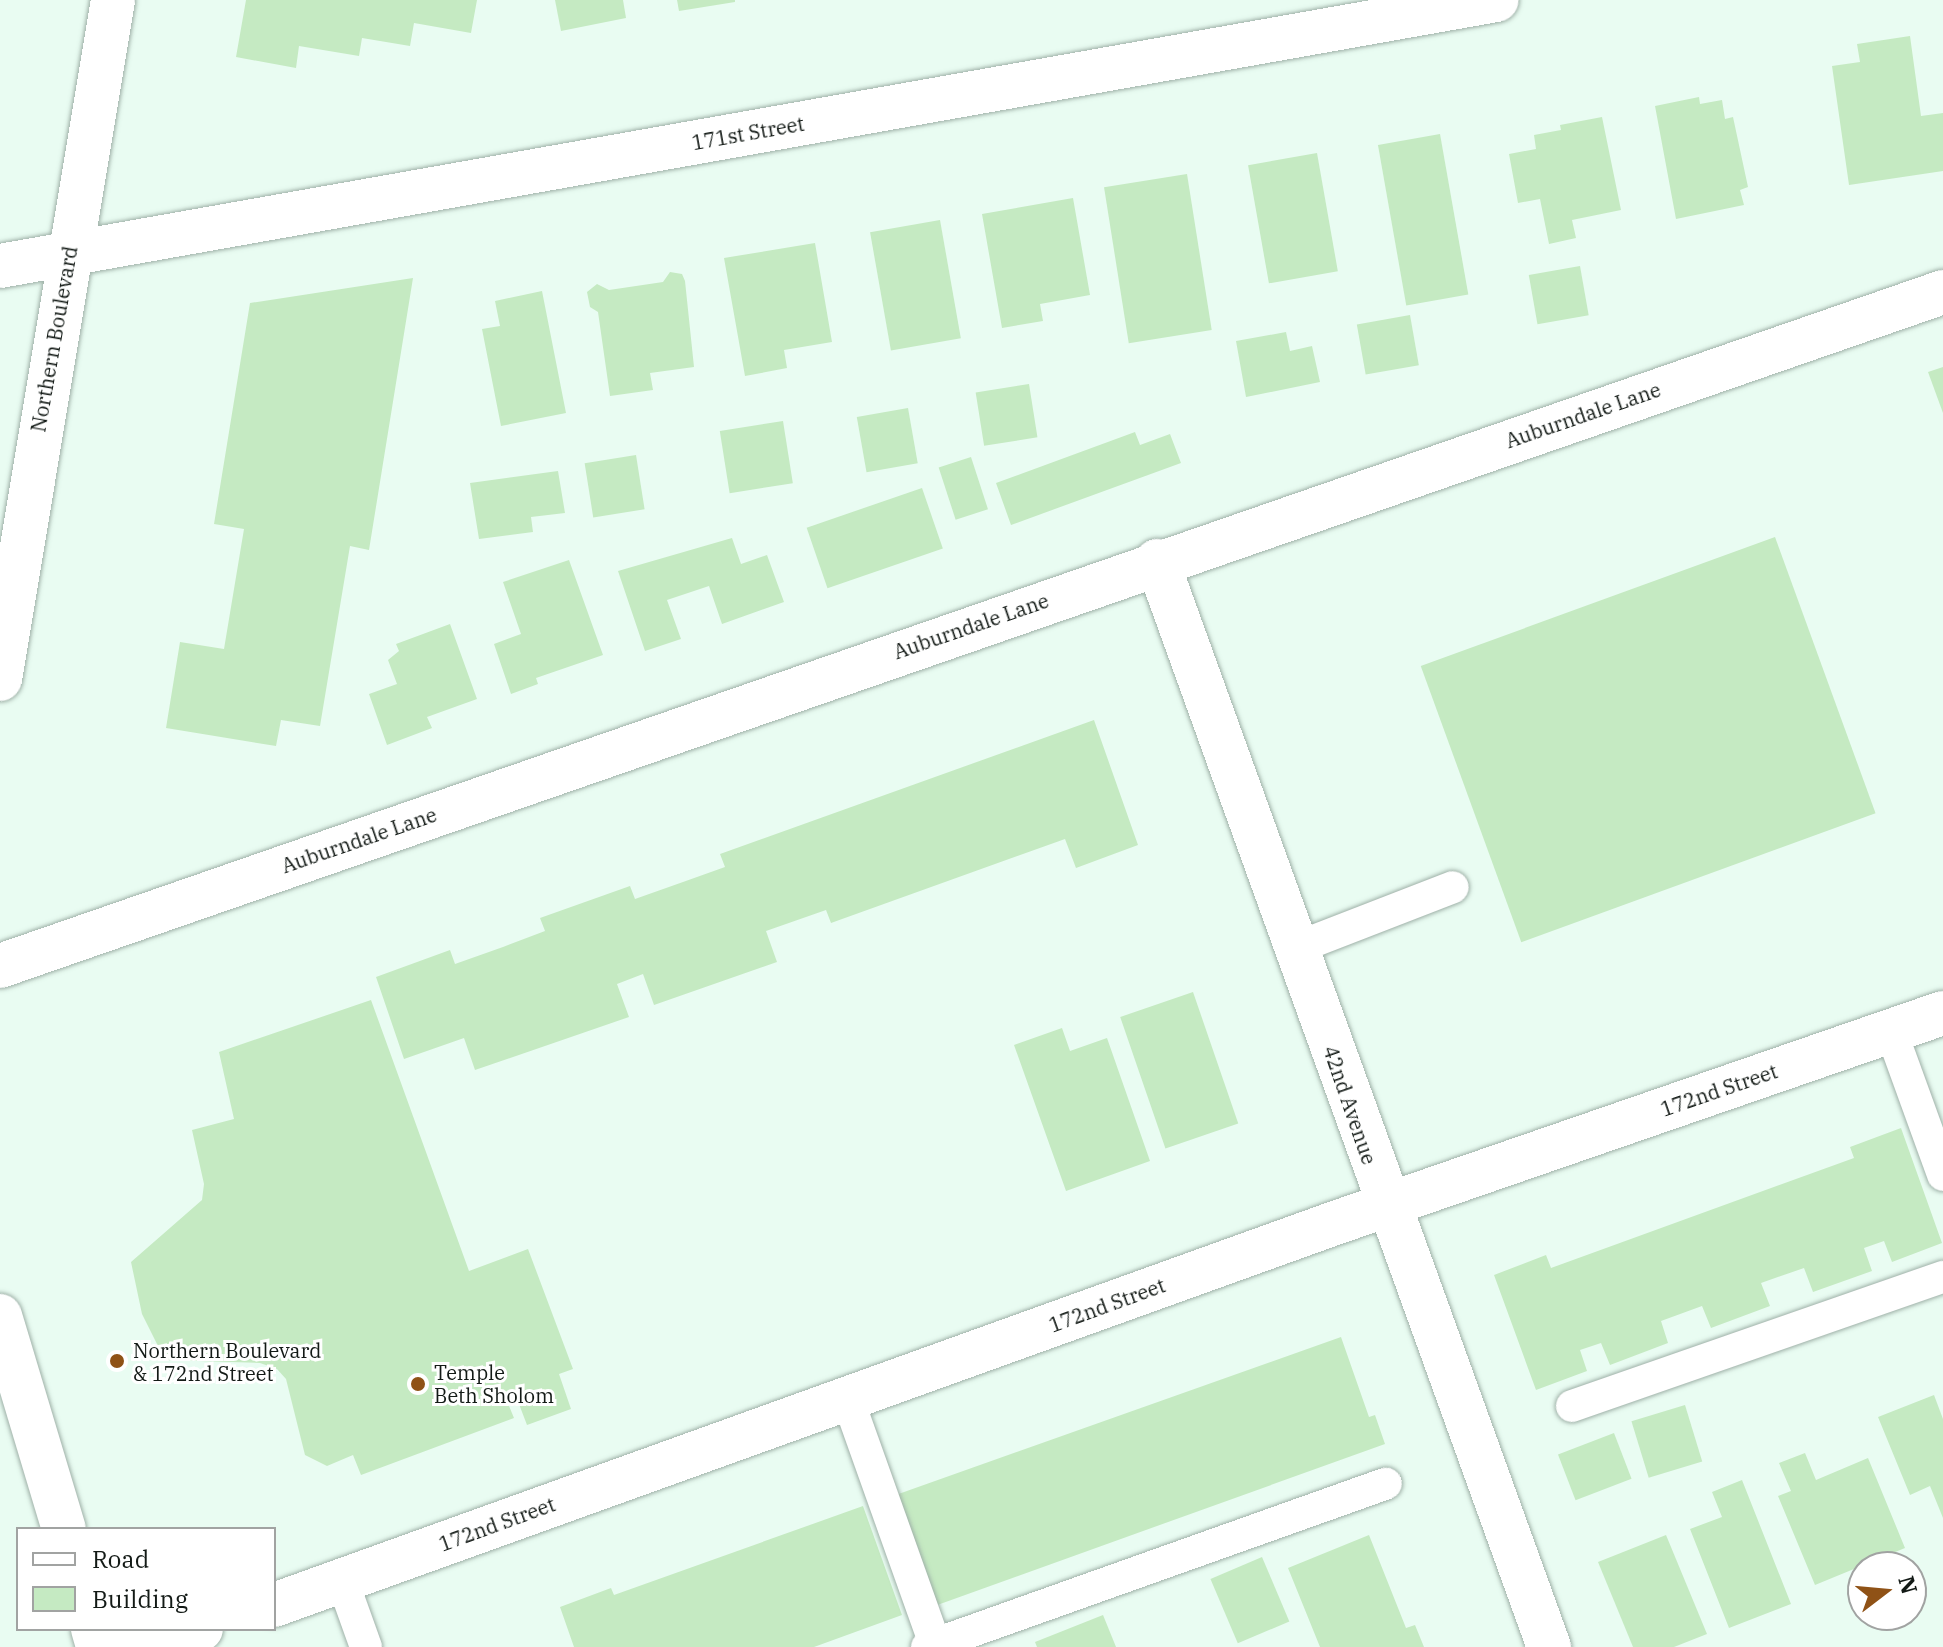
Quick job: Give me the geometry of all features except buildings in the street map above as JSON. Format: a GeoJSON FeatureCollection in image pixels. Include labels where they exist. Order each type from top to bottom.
{"type":"FeatureCollection","features":[{"type":"Feature","properties":{"kind":"street","name":"Northern Boulevard"},"geometry":{"type":"LineString","coordinates":[[0,679],[4,632],[113,0]]}},
{"type":"Feature","properties":{"kind":"street","name":"171st Street"},"geometry":{"type":"LineString","coordinates":[[0,266],[1497,0]]}},
{"type":"Feature","properties":{"kind":"street","name":"Auburndale Lane"},"geometry":{"type":"LineString","coordinates":[[0,966],[1157,561],[1943,292]]}},
{"type":"Feature","properties":{"kind":"street","name":"42nd Avenue"},"geometry":{"type":"LineString","coordinates":[[1157,561],[1385,1205],[1549,1647]]}},
{"type":"Feature","properties":{"kind":"street","name":"172nd Street"},"geometry":{"type":"LineString","coordinates":[[276,1604],[1385,1205],[1943,1013]]}},
{"type":"Feature","properties":{"kind":"street"},"geometry":{"type":"LineString","coordinates":[[0,1316],[63,1527]]}},
{"type":"Feature","properties":{"kind":"street"},"geometry":{"type":"LineString","coordinates":[[126,1647],[193,1631]]}},
{"type":"Feature","properties":{"kind":"lane"},"geometry":{"type":"LineString","coordinates":[[1296,948],[1453,887]]}},
{"type":"Feature","properties":{"kind":"lane"},"geometry":{"type":"LineString","coordinates":[[1891,1031],[1943,1175]]}},
{"type":"Feature","properties":{"kind":"lane"},"geometry":{"type":"LineString","coordinates":[[1572,1406],[1943,1277]]}},
{"type":"Feature","properties":{"kind":"lane"},"geometry":{"type":"LineString","coordinates":[[847,1397],[931,1646],[1386,1484]]}},
{"type":"Feature","properties":{"kind":"lane"},"geometry":{"type":"LineString","coordinates":[[342,1580],[366,1647]]}},
{"type":"Feature","properties":{"kind":"place","name":"Northern Boulevard & 172nd Street"},"geometry":{"type":"Point","coordinates":[117,1361]}},
{"type":"Feature","properties":{"kind":"place","name":"Temple Beth Sholom"},"geometry":{"type":"Point","coordinates":[418,1384]}}]}
